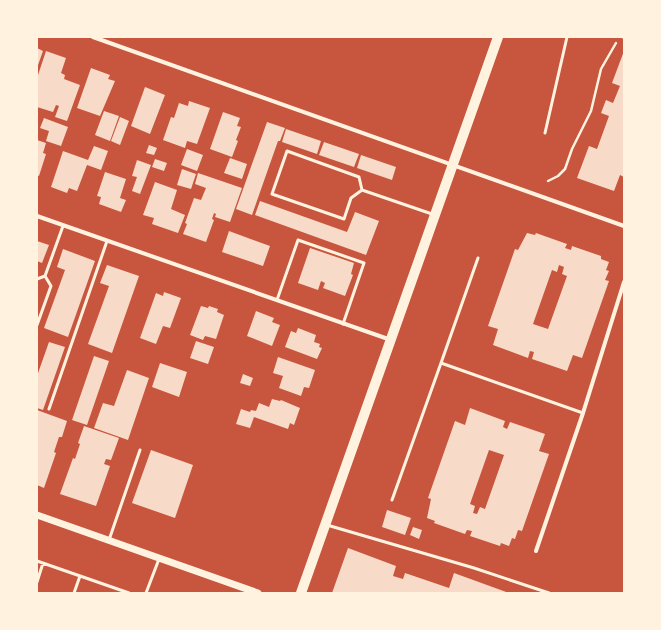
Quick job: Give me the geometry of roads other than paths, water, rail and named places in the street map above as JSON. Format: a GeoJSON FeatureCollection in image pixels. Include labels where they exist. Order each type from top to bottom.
{"type":"FeatureCollection","features":[{"type":"Feature","properties":{"kind":"main road"},"geometry":{"type":"LineString","coordinates":[[301,593],[436,216],[498,37]]}},
{"type":"Feature","properties":{"kind":"street"},"geometry":{"type":"LineString","coordinates":[[93,37],[624,226]]}},
{"type":"Feature","properties":{"kind":"street"},"geometry":{"type":"LineString","coordinates":[[37,216],[391,340]]}},
{"type":"Feature","properties":{"kind":"street"},"geometry":{"type":"LineString","coordinates":[[536,551],[583,413],[624,282]]}},
{"type":"Feature","properties":{"kind":"street"},"geometry":{"type":"LineString","coordinates":[[37,515],[258,593]]}},
{"type":"Feature","properties":{"kind":"lane"},"geometry":{"type":"LineString","coordinates":[[545,133],[567,37]]}},
{"type":"Feature","properties":{"kind":"lane"},"geometry":{"type":"LineString","coordinates":[[287,151],[359,177],[362,190],[351,198],[344,220],[272,194],[287,151]]}},
{"type":"Feature","properties":{"kind":"lane"},"geometry":{"type":"LineString","coordinates":[[362,190],[436,216]]}},
{"type":"Feature","properties":{"kind":"lane"},"geometry":{"type":"LineString","coordinates":[[45,276],[63,226]]}},
{"type":"Feature","properties":{"kind":"lane"},"geometry":{"type":"LineString","coordinates":[[277,300],[298,240],[364,263],[343,324]]}},
{"type":"Feature","properties":{"kind":"lane"},"geometry":{"type":"LineString","coordinates":[[49,409],[107,241]]}},
{"type":"Feature","properties":{"kind":"lane"},"geometry":{"type":"LineString","coordinates":[[392,500],[478,258]]}},
{"type":"Feature","properties":{"kind":"lane"},"geometry":{"type":"LineString","coordinates":[[37,278],[45,276]]}},
{"type":"Feature","properties":{"kind":"lane"},"geometry":{"type":"LineString","coordinates":[[37,325],[51,286],[45,276]]}},
{"type":"Feature","properties":{"kind":"lane"},"geometry":{"type":"LineString","coordinates":[[441,363],[583,413]]}},
{"type":"Feature","properties":{"kind":"lane"},"geometry":{"type":"LineString","coordinates":[[109,540],[140,450]]}},
{"type":"Feature","properties":{"kind":"lane"},"geometry":{"type":"LineString","coordinates":[[325,525],[474,568],[549,593]]}},
{"type":"Feature","properties":{"kind":"lane"},"geometry":{"type":"LineString","coordinates":[[146,593],[159,558]]}},
{"type":"Feature","properties":{"kind":"lane"},"geometry":{"type":"LineString","coordinates":[[37,561],[129,593]]}},
{"type":"Feature","properties":{"kind":"lane"},"geometry":{"type":"LineString","coordinates":[[37,582],[43,563]]}},
{"type":"Feature","properties":{"kind":"lane"},"geometry":{"type":"LineString","coordinates":[[74,593],[80,576]]}},
{"type":"Feature","properties":{"kind":"lane"},"geometry":{"type":"LineString","coordinates":[[113,593],[115,588]]}}]}
